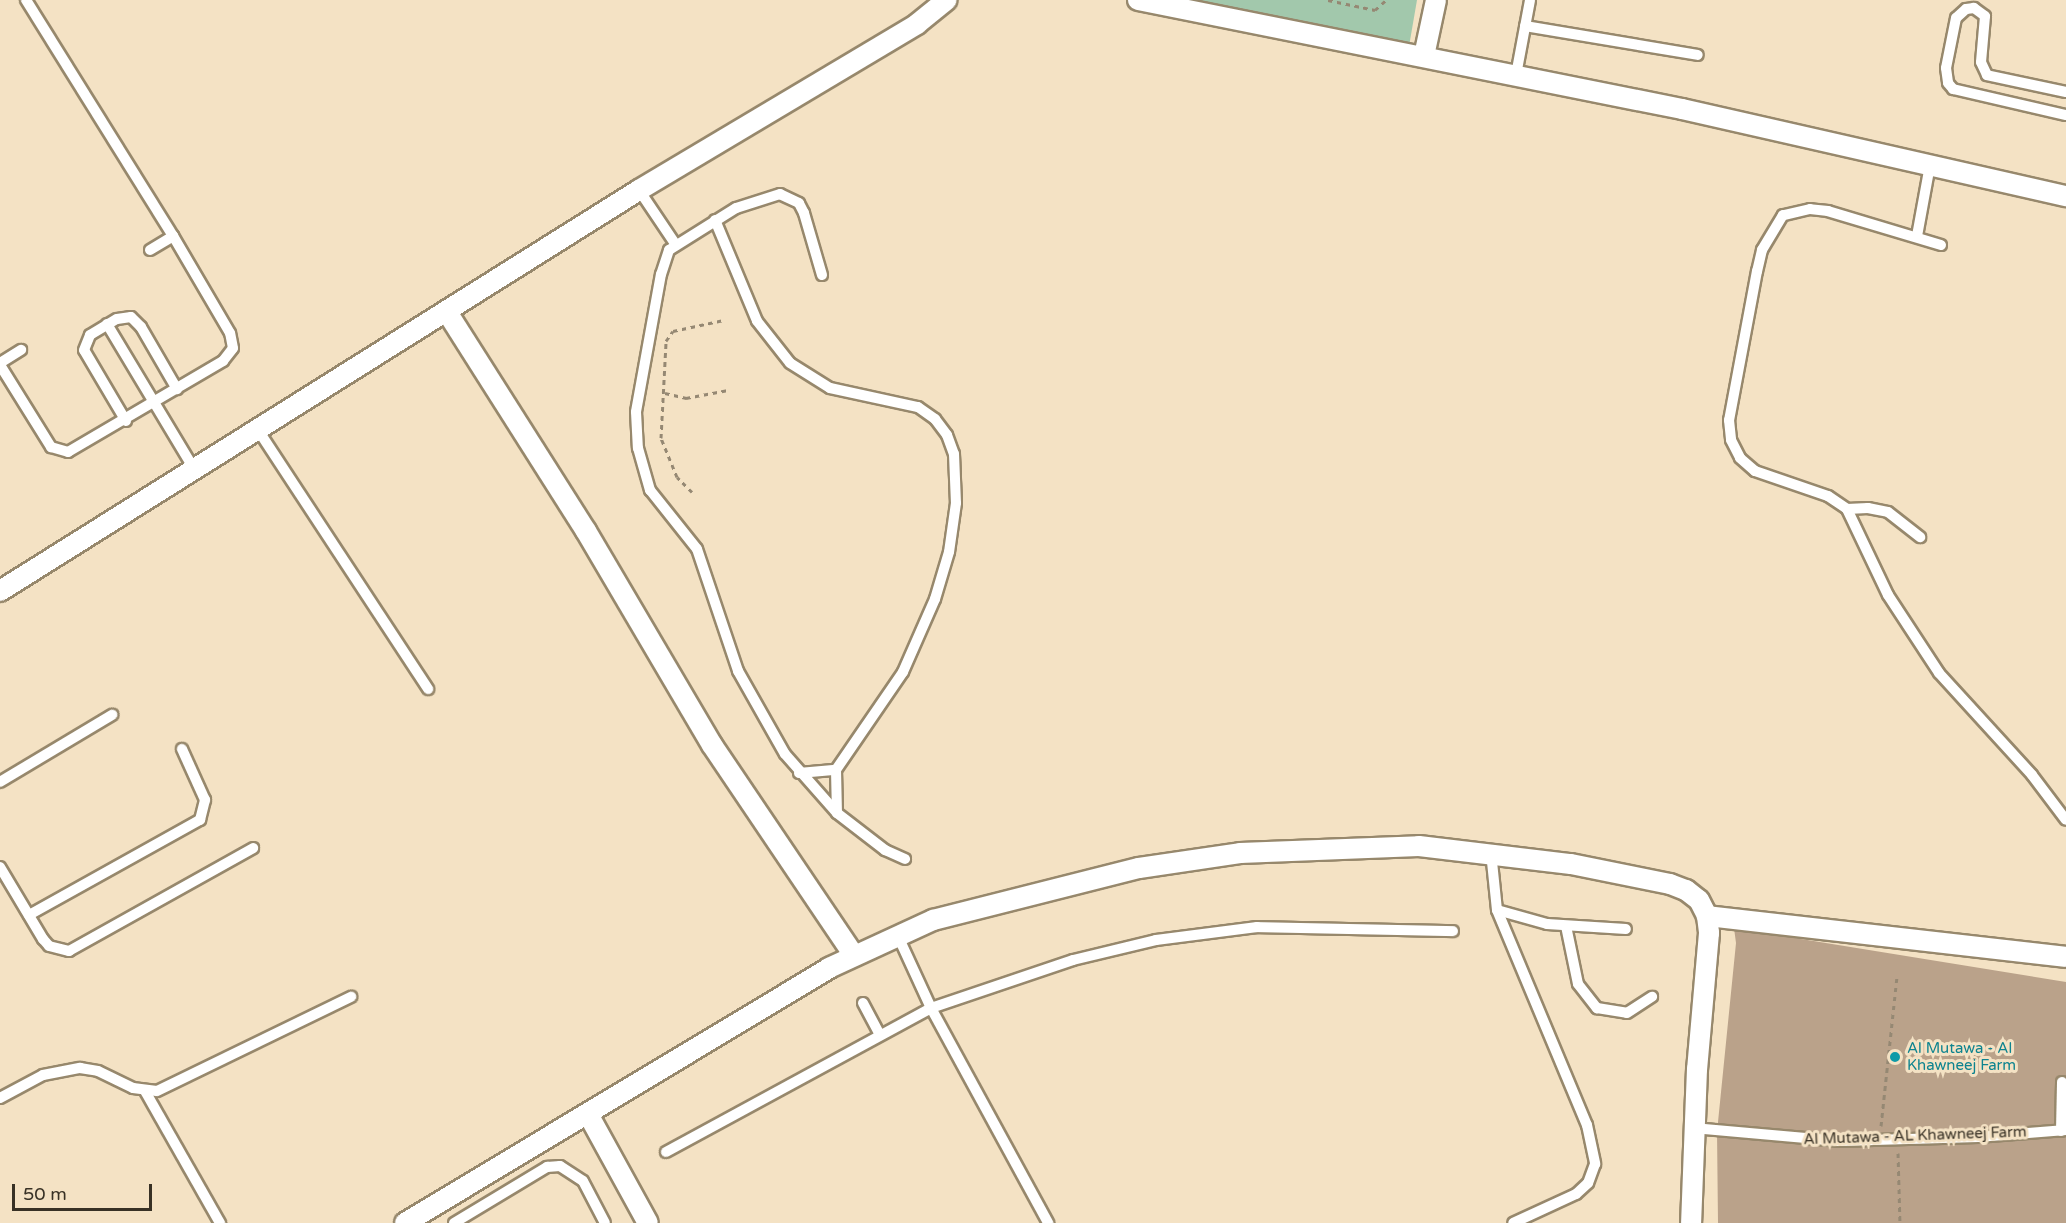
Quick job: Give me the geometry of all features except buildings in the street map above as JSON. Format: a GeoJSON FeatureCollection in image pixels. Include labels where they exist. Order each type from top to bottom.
{"type":"FeatureCollection","features":[{"type":"Feature","properties":{"kind":"street"},"geometry":{"type":"LineString","coordinates":[[1138,0],[1516,75],[2066,196]]}},
{"type":"Feature","properties":{"kind":"street"},"geometry":{"type":"LineString","coordinates":[[1424,56],[1436,0]]}},
{"type":"Feature","properties":{"kind":"street"},"geometry":{"type":"LineString","coordinates":[[0,591],[639,190],[917,24],[947,1]]}},
{"type":"Feature","properties":{"kind":"street"},"geometry":{"type":"LineString","coordinates":[[447,312],[580,522],[712,745],[854,954]]}},
{"type":"Feature","properties":{"kind":"street"},"geometry":{"type":"LineString","coordinates":[[405,1223],[854,954],[897,934],[970,909],[1139,868],[1240,853],[1419,846],[1491,852],[1670,884],[1686,890],[1699,900],[1707,916],[1693,1128],[1691,1223]]}},
{"type":"Feature","properties":{"kind":"street"},"geometry":{"type":"LineString","coordinates":[[1707,916],[2066,957]]}},
{"type":"Feature","properties":{"kind":"street"},"geometry":{"type":"LineString","coordinates":[[588,1114],[648,1223]]}},
{"type":"Feature","properties":{"kind":"lane"},"geometry":{"type":"LineString","coordinates":[[21,350],[0,364],[45,438],[59,451],[78,450],[177,390],[230,356],[233,340],[173,236],[26,0]]}},
{"type":"Feature","properties":{"kind":"lane"},"geometry":{"type":"LineString","coordinates":[[1516,75],[1530,0]]}},
{"type":"Feature","properties":{"kind":"lane"},"geometry":{"type":"LineString","coordinates":[[2066,92],[1987,75],[1981,62],[1985,16],[1974,8],[1966,9],[1956,18],[1946,76],[1953,89],[2066,115]]}},
{"type":"Feature","properties":{"kind":"lane"},"geometry":{"type":"LineString","coordinates":[[1525,26],[1698,55]]}},
{"type":"Feature","properties":{"kind":"lane"},"geometry":{"type":"LineString","coordinates":[[1917,236],[1930,165]]}},
{"type":"Feature","properties":{"kind":"lane"},"geometry":{"type":"LineString","coordinates":[[639,190],[676,245]]}},
{"type":"Feature","properties":{"kind":"lane"},"geometry":{"type":"LineString","coordinates":[[822,275],[804,213],[790,197],[758,199],[715,220],[669,250],[661,274],[636,412],[642,470],[650,490],[697,549],[738,671],[799,773],[837,813],[885,850],[905,859]]}},
{"type":"Feature","properties":{"kind":"lane"},"geometry":{"type":"LineString","coordinates":[[1920,537],[1888,513],[1868,508],[1847,509],[1806,487],[1755,471],[1740,458],[1731,440],[1729,420],[1762,249],[1783,215],[1810,208],[1858,217],[1941,245]]}},
{"type":"Feature","properties":{"kind":"lane"},"geometry":{"type":"LineString","coordinates":[[715,220],[757,321],[790,363],[830,388],[918,407],[935,419],[954,454],[956,503],[949,552],[935,599],[898,680],[836,770],[837,813]]}},
{"type":"Feature","properties":{"kind":"lane"},"geometry":{"type":"LineString","coordinates":[[150,250],[173,236]]}},
{"type":"Feature","properties":{"kind":"lane"},"geometry":{"type":"LineString","coordinates":[[126,421],[84,350],[86,339],[108,324],[124,316],[137,321],[177,390]]}},
{"type":"Feature","properties":{"kind":"lane"},"geometry":{"type":"LineString","coordinates":[[108,324],[194,469]]}},
{"type":"Feature","properties":{"kind":"lane"},"geometry":{"type":"LineString","coordinates":[[258,430],[428,689]]}},
{"type":"Feature","properties":{"kind":"lane"},"geometry":{"type":"LineString","coordinates":[[1847,509],[1888,595],[1939,673],[2032,775],[2066,820]]}},
{"type":"Feature","properties":{"kind":"lane"},"geometry":{"type":"LineString","coordinates":[[0,782],[112,715]]}},
{"type":"Feature","properties":{"kind":"lane"},"geometry":{"type":"LineString","coordinates":[[29,915],[200,820],[205,800],[182,749]]}},
{"type":"Feature","properties":{"kind":"lane"},"geometry":{"type":"LineString","coordinates":[[799,773],[836,770]]}},
{"type":"Feature","properties":{"kind":"lane"},"geometry":{"type":"LineString","coordinates":[[0,867],[50,946],[69,951],[253,848]]}},
{"type":"Feature","properties":{"kind":"lane"},"geometry":{"type":"LineString","coordinates":[[1491,852],[1497,910],[1587,1125],[1595,1164],[1588,1183],[1576,1194],[1513,1223]]}},
{"type":"Feature","properties":{"kind":"lane"},"geometry":{"type":"LineString","coordinates":[[1497,910],[1566,926],[1626,929]]}},
{"type":"Feature","properties":{"kind":"lane"},"geometry":{"type":"LineString","coordinates":[[1566,926],[1578,984],[1597,1008],[1627,1013],[1652,998]]}},
{"type":"Feature","properties":{"kind":"lane"},"geometry":{"type":"LineString","coordinates":[[666,1152],[879,1033],[931,1008],[1073,960],[1156,940],[1257,927],[1453,931]]}},
{"type":"Feature","properties":{"kind":"lane"},"geometry":{"type":"LineString","coordinates":[[897,934],[931,1008],[1048,1223]]}},
{"type":"Feature","properties":{"kind":"lane"},"geometry":{"type":"LineString","coordinates":[[0,1098],[43,1074],[80,1068],[98,1071],[145,1091],[169,1088],[351,998]]}},
{"type":"Feature","properties":{"kind":"lane"},"geometry":{"type":"LineString","coordinates":[[863,1003],[879,1033]]}},
{"type":"Feature","properties":{"kind":"lane"},"geometry":{"type":"LineString","coordinates":[[2062,1082],[2063,1130]]}},
{"type":"Feature","properties":{"kind":"lane"},"geometry":{"type":"LineString","coordinates":[[145,1091],[220,1223]]}},
{"type":"Feature","properties":{"kind":"lane","name":"Al Mutawa - AL Khawneej Farm"},"geometry":{"type":"LineString","coordinates":[[1693,1128],[1798,1139],[1879,1140],[2063,1130]]}},
{"type":"Feature","properties":{"kind":"lane"},"geometry":{"type":"LineString","coordinates":[[454,1223],[547,1167],[560,1166],[583,1180],[605,1223]]}},
{"type":"Feature","properties":{"kind":"path"},"geometry":{"type":"LineString","coordinates":[[1328,0],[1375,10],[1386,0]]}},
{"type":"Feature","properties":{"kind":"path"},"geometry":{"type":"LineString","coordinates":[[692,492],[676,477],[666,459],[661,438],[668,335],[679,328],[724,320]]}},
{"type":"Feature","properties":{"kind":"path"},"geometry":{"type":"LineString","coordinates":[[665,393],[686,398],[728,390]]}},
{"type":"Feature","properties":{"kind":"path"},"geometry":{"type":"LineString","coordinates":[[1879,1140],[1897,976]]}},
{"type":"Feature","properties":{"kind":"path"},"geometry":{"type":"LineString","coordinates":[[1898,1140],[1900,1223]]}},
{"type":"Feature","properties":{"kind":"green space"},"geometry":{"type":"Polygon","coordinates":[[[1146,0],[1417,0],[1407,58],[1146,0]]]}},
{"type":"Feature","properties":{"kind":"place","name":"Al Mutawa - Al Khawneej Farm"},"geometry":{"type":"Point","coordinates":[1895,1057]}}]}
